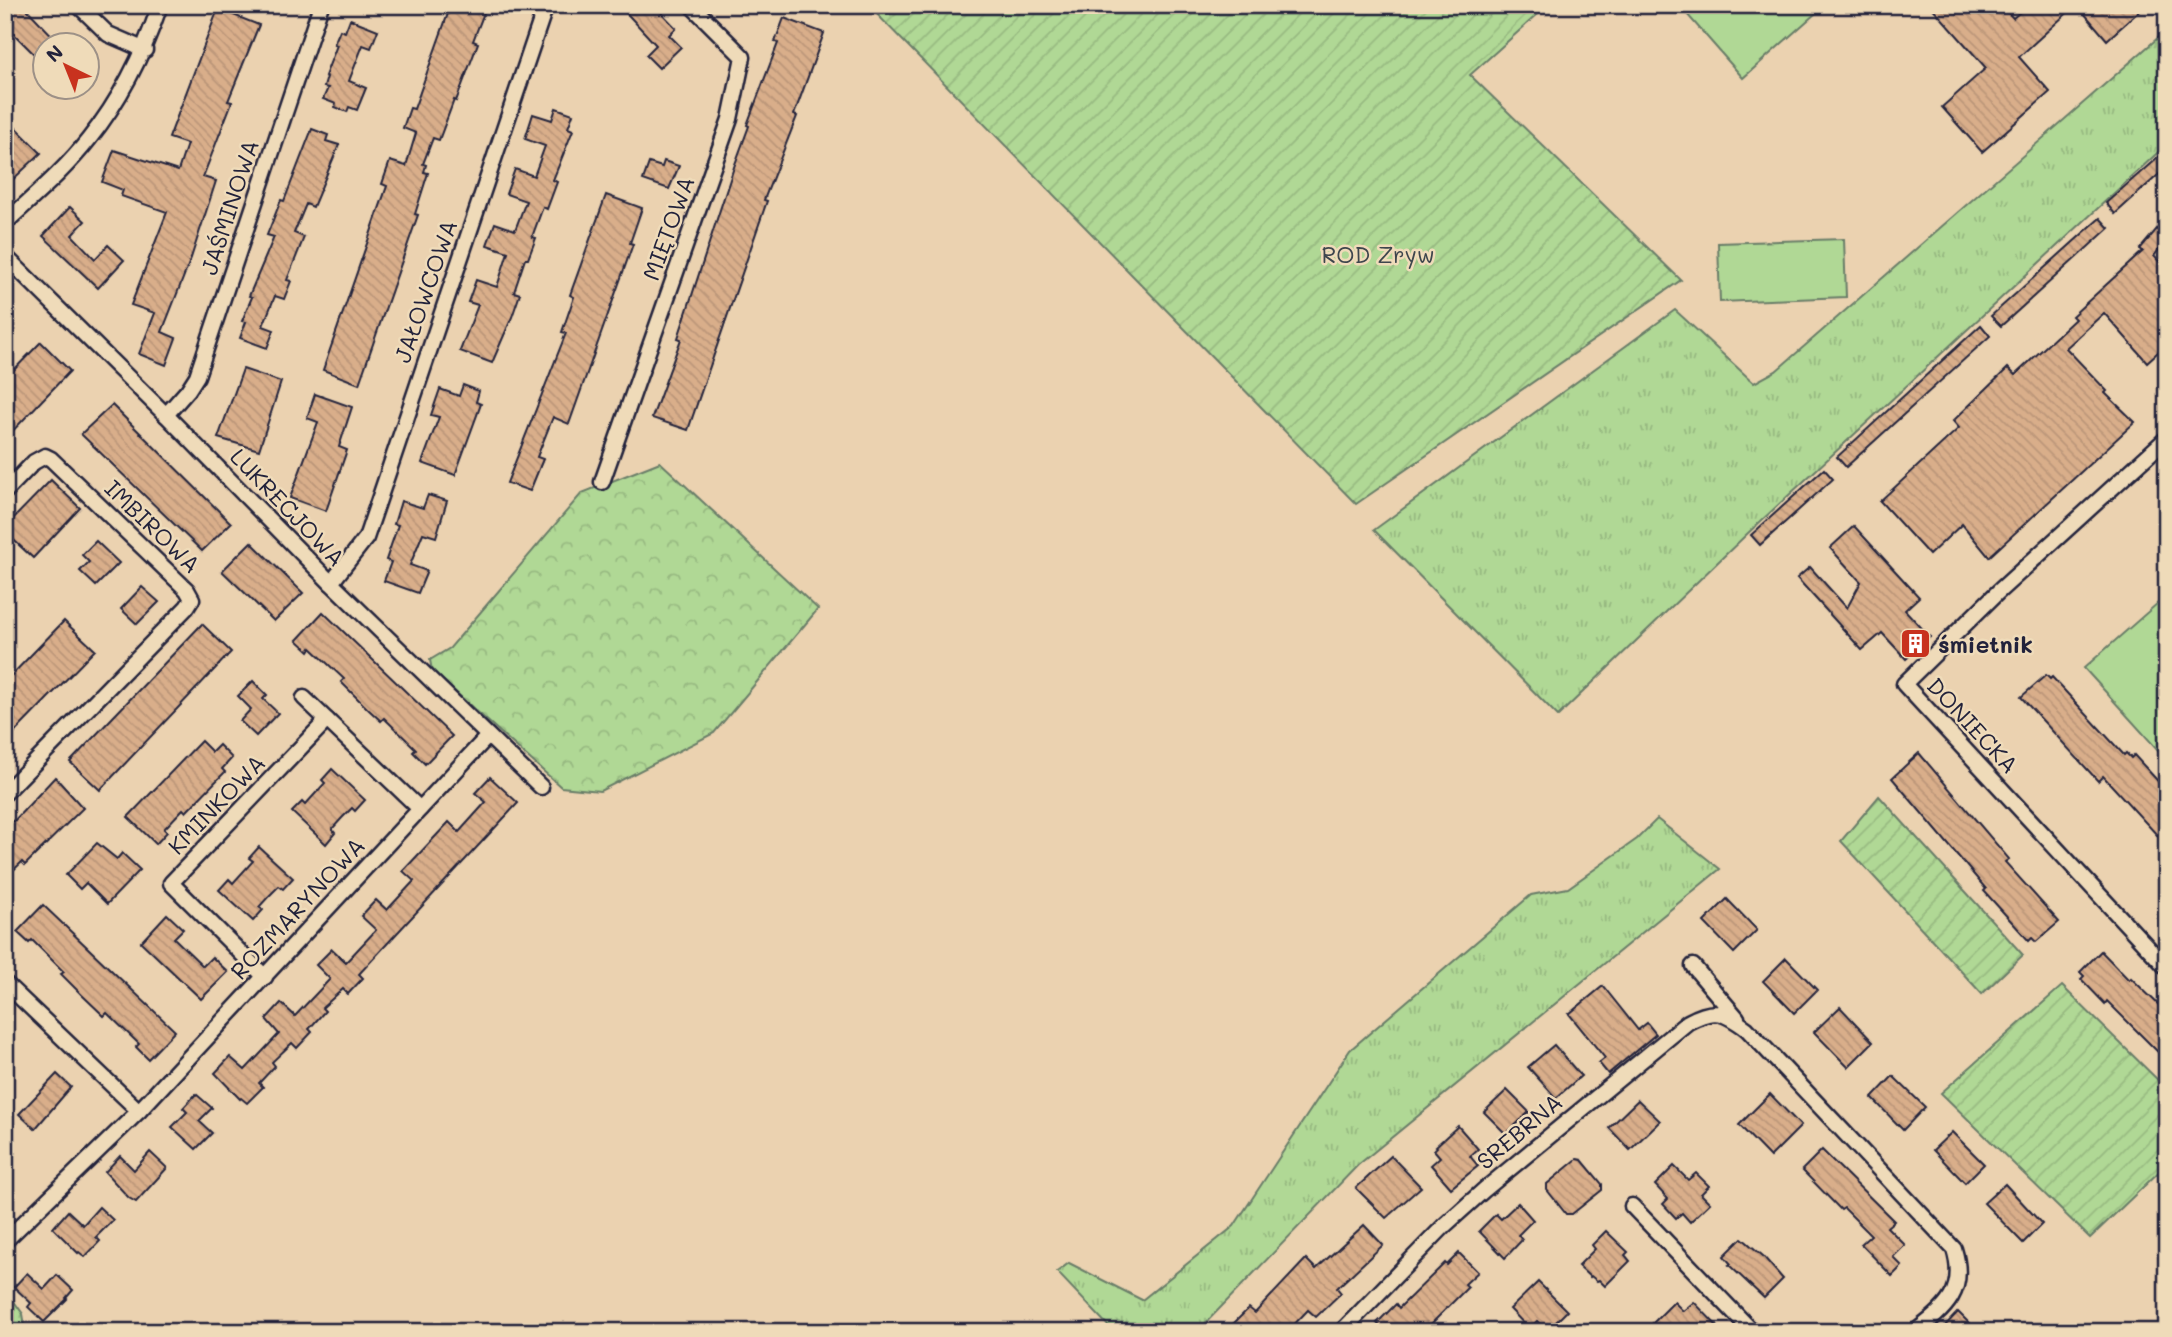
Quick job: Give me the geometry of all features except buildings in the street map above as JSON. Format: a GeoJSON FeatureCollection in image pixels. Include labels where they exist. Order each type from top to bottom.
{"type":"FeatureCollection","features":[{"type":"Feature","properties":{"kind":"street"},"geometry":{"type":"LineString","coordinates":[[78,5],[108,34],[145,50]]}},
{"type":"Feature","properties":{"kind":"street"},"geometry":{"type":"LineString","coordinates":[[5,223],[60,171],[90,138],[145,50],[160,5]]}},
{"type":"Feature","properties":{"kind":"street","name":"JAŚMINOWA"},"geometry":{"type":"LineString","coordinates":[[166,415],[197,376],[321,5]]}},
{"type":"Feature","properties":{"kind":"street","name":"JAŁOWCOWA"},"geometry":{"type":"LineString","coordinates":[[331,583],[366,538],[546,5]]}},
{"type":"Feature","properties":{"kind":"street","name":"MIĘTOWA"},"geometry":{"type":"LineString","coordinates":[[602,482],[730,119],[743,57],[691,5]]}},
{"type":"Feature","properties":{"kind":"street","name":"LUKRECJOWA"},"geometry":{"type":"LineString","coordinates":[[5,256],[331,583],[541,787]]}},
{"type":"Feature","properties":{"kind":"street","name":"DONIECKA"},"geometry":{"type":"LineString","coordinates":[[2167,438],[1998,592],[1924,662],[1905,684],[2167,968]]}},
{"type":"Feature","properties":{"kind":"street","name":"IMBIROWA"},"geometry":{"type":"LineString","coordinates":[[5,492],[34,462],[45,456],[51,459],[177,580],[192,598],[187,607],[5,793]]}},
{"type":"Feature","properties":{"kind":"street"},"geometry":{"type":"LineString","coordinates":[[304,698],[420,809]]}},
{"type":"Feature","properties":{"kind":"street","name":"KMINKOWA"},"geometry":{"type":"LineString","coordinates":[[265,977],[171,883],[327,720]]}},
{"type":"Feature","properties":{"kind":"street","name":"ROZMARYNOWA"},"geometry":{"type":"LineString","coordinates":[[5,1241],[139,1111],[488,736]]}},
{"type":"Feature","properties":{"kind":"street","name":"SREBRNA"},"geometry":{"type":"LineString","coordinates":[[1693,966],[1747,1030],[1954,1249],[1958,1273],[1952,1297],[1941,1311],[1915,1332]]}},
{"type":"Feature","properties":{"kind":"street"},"geometry":{"type":"LineString","coordinates":[[5,983],[139,1111]]}},
{"type":"Feature","properties":{"kind":"street","name":"SREBRNA"},"geometry":{"type":"LineString","coordinates":[[1341,1332],[1444,1226],[1484,1190],[1688,1022],[1702,1014],[1723,1013],[1747,1030]]}},
{"type":"Feature","properties":{"kind":"street"},"geometry":{"type":"LineString","coordinates":[[1632,1206],[1753,1332]]}},
{"type":"Feature","properties":{"kind":"green space","name":"ROD Zryw"},"geometry":{"type":"Polygon","coordinates":[[[868,5],[1548,5],[1470,75],[1681,280],[1356,504],[868,5]]]}},
{"type":"Feature","properties":{"kind":"green space"},"geometry":{"type":"Polygon","coordinates":[[[1679,5],[1825,5],[1743,78],[1679,5]]]}},
{"type":"Feature","properties":{"kind":"green space"},"geometry":{"type":"Polygon","coordinates":[[[2167,30],[2167,144],[1747,534],[1558,716],[1374,530],[1675,310],[1754,383],[1776,371],[2167,30]]]}},
{"type":"Feature","properties":{"kind":"green space"},"geometry":{"type":"Polygon","coordinates":[[[1844,239],[1846,297],[1720,302],[1718,243],[1844,239]]]}},
{"type":"Feature","properties":{"kind":"green space"},"geometry":{"type":"Polygon","coordinates":[[[660,462],[818,609],[714,733],[600,791],[561,787],[432,671],[430,660],[450,648],[582,493],[660,462]]]}},
{"type":"Feature","properties":{"kind":"green space"},"geometry":{"type":"Polygon","coordinates":[[[2159,602],[2167,610],[2167,760],[2084,668],[2159,602]]]}},
{"type":"Feature","properties":{"kind":"green space"},"geometry":{"type":"Polygon","coordinates":[[[1879,796],[2023,955],[1982,994],[1841,841],[1879,796]]]}},
{"type":"Feature","properties":{"kind":"green space"},"geometry":{"type":"Polygon","coordinates":[[[1657,819],[1720,869],[1358,1165],[1197,1332],[1114,1332],[1057,1272],[1069,1263],[1142,1300],[1234,1226],[1350,1050],[1531,895],[1568,888],[1637,839],[1657,819]]]}},
{"type":"Feature","properties":{"kind":"green space"},"geometry":{"type":"Polygon","coordinates":[[[2062,986],[2167,1089],[2167,1164],[2090,1238],[1941,1093],[2062,986]]]}},
{"type":"Feature","properties":{"kind":"green space"},"geometry":{"type":"Polygon","coordinates":[[[5,1289],[23,1314],[26,1332],[5,1332],[5,1289]]]}},
{"type":"Feature","properties":{"kind":"place","name":"śmietnik"},"geometry":{"type":"Point","coordinates":[1915,644]}}]}
